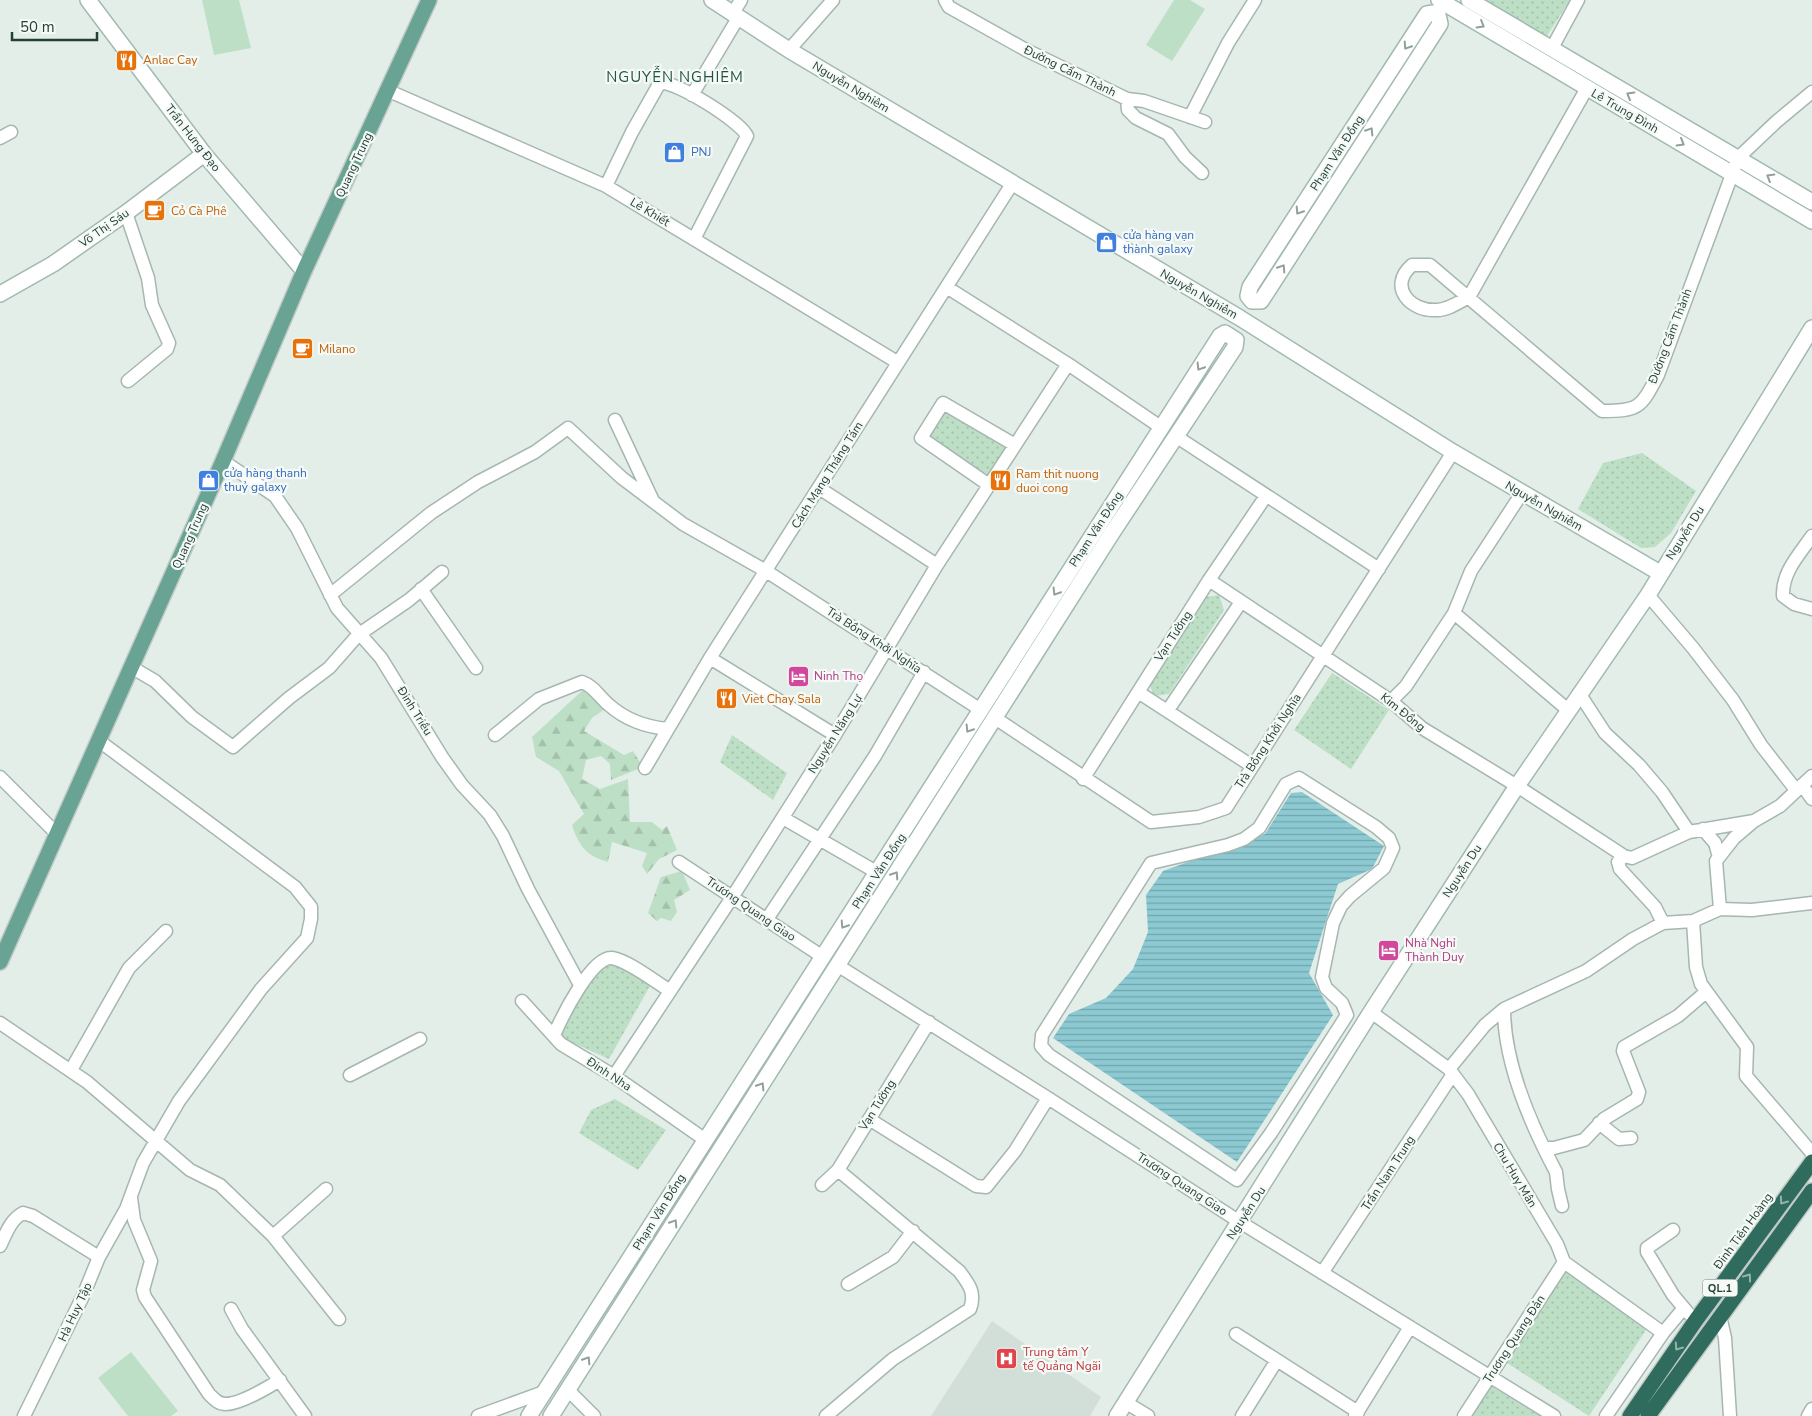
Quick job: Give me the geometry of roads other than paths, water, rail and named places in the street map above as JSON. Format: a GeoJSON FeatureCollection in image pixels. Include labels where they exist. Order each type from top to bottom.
{"type":"FeatureCollection","features":[{"type":"Feature","properties":{"kind":"highway","name":"Đinh Tiên Hoàng"},"geometry":{"type":"LineString","coordinates":[[1630,1416],[1696,1320],[1812,1162]]}},
{"type":"Feature","properties":{"kind":"highway","name":"QL.1"},"geometry":{"type":"LineString","coordinates":[[1648,1416],[1812,1191]]}},
{"type":"Feature","properties":{"kind":"main road","name":"Quang Trung"},"geometry":{"type":"LineString","coordinates":[[0,962],[223,461],[304,271],[389,91],[429,0]]}},
{"type":"Feature","properties":{"kind":"street","name":"Trần Hưng Đạo"},"geometry":{"type":"LineString","coordinates":[[88,0],[204,154],[304,271]]}},
{"type":"Feature","properties":{"kind":"street","name":"Nguyễn Nghiêm"},"geometry":{"type":"LineString","coordinates":[[712,0],[737,10],[788,50],[1240,318],[1454,452],[1660,573]]}},
{"type":"Feature","properties":{"kind":"street"},"geometry":{"type":"LineString","coordinates":[[788,50],[832,0]]}},
{"type":"Feature","properties":{"kind":"street","name":"Đường Cẩm Thành"},"geometry":{"type":"LineString","coordinates":[[945,0],[949,7],[1026,50],[1127,99],[1144,100],[1206,122]]}},
{"type":"Feature","properties":{"kind":"street"},"geometry":{"type":"LineString","coordinates":[[1190,117],[1228,42],[1255,0]]}},
{"type":"Feature","properties":{"kind":"street","name":"Lê Trung Đình"},"geometry":{"type":"LineString","coordinates":[[1469,0],[1812,202]]}},
{"type":"Feature","properties":{"kind":"street"},"geometry":{"type":"LineString","coordinates":[[1552,48],[1578,0]]}},
{"type":"Feature","properties":{"kind":"street","name":"Lê Trung Đình"},"geometry":{"type":"LineString","coordinates":[[1442,5],[1812,221]]}},
{"type":"Feature","properties":{"kind":"street","name":"Phạm Văn Đồng"},"geometry":{"type":"LineString","coordinates":[[1231,335],[1252,301],[1261,300],[1267,292],[1440,24],[1442,5]]}},
{"type":"Feature","properties":{"kind":"street"},"geometry":{"type":"LineString","coordinates":[[692,95],[737,10]]}},
{"type":"Feature","properties":{"kind":"street"},"geometry":{"type":"LineString","coordinates":[[606,186],[632,132],[658,86],[661,83],[668,83],[692,95],[738,125],[747,136],[694,239]]}},
{"type":"Feature","properties":{"kind":"street"},"geometry":{"type":"LineString","coordinates":[[1469,297],[1587,88]]}},
{"type":"Feature","properties":{"kind":"street","name":"Lê Khiết"},"geometry":{"type":"LineString","coordinates":[[389,91],[606,186],[897,362]]}},
{"type":"Feature","properties":{"kind":"street","name":"Đường Cẩm Thành"},"geometry":{"type":"LineString","coordinates":[[1469,297],[1445,310],[1427,310],[1413,303],[1404,295],[1401,289],[1401,277],[1412,265],[1430,265],[1469,297],[1602,411],[1627,411],[1643,403],[1658,375],[1682,304],[1738,158],[1776,122],[1812,92]]}},
{"type":"Feature","properties":{"kind":"street"},"geometry":{"type":"LineString","coordinates":[[1127,99],[1128,110],[1136,118],[1168,134],[1178,144],[1185,157],[1202,173]]}},
{"type":"Feature","properties":{"kind":"street"},"geometry":{"type":"LineString","coordinates":[[1642,121],[1650,107]]}},
{"type":"Feature","properties":{"kind":"street","name":"Võ Thị Sáu"},"geometry":{"type":"LineString","coordinates":[[0,294],[52,264],[126,213],[204,154]]}},
{"type":"Feature","properties":{"kind":"street","name":"Cách Mạng Tháng Tám"},"geometry":{"type":"LineString","coordinates":[[645,768],[710,658],[897,362],[948,288],[1012,184]]}},
{"type":"Feature","properties":{"kind":"street"},"geometry":{"type":"LineString","coordinates":[[126,213],[148,278],[152,305],[168,343],[168,349],[128,382]]}},
{"type":"Feature","properties":{"kind":"street"},"geometry":{"type":"LineString","coordinates":[[948,288],[1068,364],[1162,428],[1379,569]]}},
{"type":"Feature","properties":{"kind":"street","name":"Nguyễn Du"},"geometry":{"type":"LineString","coordinates":[[1117,1416],[1371,1012],[1517,786],[1648,595],[1812,328]]}},
{"type":"Feature","properties":{"kind":"street","name":"Phạm Văn Đồng"},"geometry":{"type":"LineString","coordinates":[[529,1416],[704,1140],[830,961],[995,718],[1112,533],[1235,347],[1236,340],[1231,335],[1225,333],[1220,336],[878,872],[830,961],[723,1147],[551,1416]]}},
{"type":"Feature","properties":{"kind":"street","name":"Nguyễn Năng Lự"},"geometry":{"type":"LineString","coordinates":[[614,1076],[669,990],[733,896],[835,735],[937,565],[1068,364]]}},
{"type":"Feature","properties":{"kind":"street"},"geometry":{"type":"LineString","coordinates":[[989,485],[921,438],[943,403],[1015,445]]}},
{"type":"Feature","properties":{"kind":"street"},"geometry":{"type":"LineString","coordinates":[[616,420],[654,504]]}},
{"type":"Feature","properties":{"kind":"street","name":"Trà Bồng Khởi Nghĩa"},"geometry":{"type":"LineString","coordinates":[[330,595],[431,514],[478,482],[535,452],[565,428],[571,429],[622,478],[654,504],[734,555],[766,571],[981,710]]}},
{"type":"Feature","properties":{"kind":"street","name":"Trà Bồng Khởi Nghĩa"},"geometry":{"type":"LineString","coordinates":[[995,718],[1152,822],[1199,817],[1226,808],[1454,452]]}},
{"type":"Feature","properties":{"kind":"street","name":"Đinh Triều"},"geometry":{"type":"LineString","coordinates":[[223,461],[275,496],[297,528],[336,608],[358,635],[382,658],[447,764],[498,829],[580,985]]}},
{"type":"Feature","properties":{"kind":"street"},"geometry":{"type":"LineString","coordinates":[[819,488],[937,565]]}},
{"type":"Feature","properties":{"kind":"street"},"geometry":{"type":"LineString","coordinates":[[1391,701],[1406,686],[1454,613],[1471,571],[1522,493]]}},
{"type":"Feature","properties":{"kind":"street","name":"Vạn Tường"},"geometry":{"type":"LineString","coordinates":[[1083,778],[1209,580],[1266,496]]}},
{"type":"Feature","properties":{"kind":"street"},"geometry":{"type":"LineString","coordinates":[[1098,525],[1112,533]]}},
{"type":"Feature","properties":{"kind":"street"},"geometry":{"type":"LineString","coordinates":[[1812,536],[1782,582],[1783,596],[1794,604],[1812,610]]}},
{"type":"Feature","properties":{"kind":"street"},"geometry":{"type":"LineString","coordinates":[[130,667],[155,681],[192,717],[233,747],[289,698],[328,668],[358,635],[442,572]]}},
{"type":"Feature","properties":{"kind":"street","name":"Kim Đồng"},"geometry":{"type":"LineString","coordinates":[[1209,580],[1391,701],[1422,728],[1517,786],[1624,856]]}},
{"type":"Feature","properties":{"kind":"street"},"geometry":{"type":"LineString","coordinates":[[421,589],[476,668]]}},
{"type":"Feature","properties":{"kind":"street"},"geometry":{"type":"LineString","coordinates":[[1648,595],[1721,685],[1761,745],[1799,788],[1812,799]]}},
{"type":"Feature","properties":{"kind":"street"},"geometry":{"type":"LineString","coordinates":[[1168,710],[1241,602]]}},
{"type":"Feature","properties":{"kind":"street"},"geometry":{"type":"LineString","coordinates":[[1454,613],[1568,710]]}},
{"type":"Feature","properties":{"kind":"street"},"geometry":{"type":"LineString","coordinates":[[710,658],[835,735]]}},
{"type":"Feature","properties":{"kind":"street"},"geometry":{"type":"LineString","coordinates":[[767,919],[875,756],[924,672]]}},
{"type":"Feature","properties":{"kind":"street"},"geometry":{"type":"LineString","coordinates":[[495,735],[539,699],[582,682],[588,684],[610,706],[637,723],[668,730]]}},
{"type":"Feature","properties":{"kind":"street"},"geometry":{"type":"LineString","coordinates":[[1138,692],[1252,766]]}},
{"type":"Feature","properties":{"kind":"street"},"geometry":{"type":"LineString","coordinates":[[1579,693],[1606,733],[1639,765],[1662,792],[1689,832]]}},
{"type":"Feature","properties":{"kind":"street"},"geometry":{"type":"LineString","coordinates":[[981,710],[995,718]]}},
{"type":"Feature","properties":{"kind":"street","name":"Hà Huy Tập"},"geometry":{"type":"LineString","coordinates":[[24,1416],[83,1296],[99,1257],[126,1209],[143,1163],[193,1079],[261,989],[307,938],[312,914],[310,907],[295,888],[98,740]]}},
{"type":"Feature","properties":{"kind":"street"},"geometry":{"type":"LineString","coordinates":[[1720,909],[1716,861],[1734,838],[1754,821],[1780,806],[1812,776]]}},
{"type":"Feature","properties":{"kind":"street"},"geometry":{"type":"LineString","coordinates":[[0,777],[56,833]]}},
{"type":"Feature","properties":{"kind":"street"},"geometry":{"type":"LineString","coordinates":[[1302,779],[1376,827],[1390,838],[1393,848],[1384,868],[1350,896],[1341,906],[1333,923],[1322,977],[1326,988],[1342,1003],[1346,1015],[1270,1133],[1237,1180],[1049,1056],[1041,1046],[1042,1034],[1151,863],[1228,845],[1244,839],[1259,828],[1286,784],[1302,779]]}},
{"type":"Feature","properties":{"kind":"street"},"geometry":{"type":"LineString","coordinates":[[782,818],[878,872]]}},
{"type":"Feature","properties":{"kind":"street"},"geometry":{"type":"LineString","coordinates":[[1754,821],[1689,832],[1632,858],[1624,856],[1618,862],[1620,869],[1655,907],[1664,923],[1693,920],[1720,909],[1752,910],[1812,903]]}},
{"type":"Feature","properties":{"kind":"street"},"geometry":{"type":"LineString","coordinates":[[1703,829],[1715,843],[1719,857]]}},
{"type":"Feature","properties":{"kind":"street","name":"Trương Quang Giao"},"geometry":{"type":"LineString","coordinates":[[679,862],[830,961],[929,1022],[1240,1222],[1554,1416]]}},
{"type":"Feature","properties":{"kind":"street"},"geometry":{"type":"LineString","coordinates":[[1693,920],[1696,967],[1701,984],[1747,1047],[1746,1076],[1812,1153]]}},
{"type":"Feature","properties":{"kind":"street","name":"Trần Nam Trung"},"geometry":{"type":"LineString","coordinates":[[1322,1273],[1451,1071],[1485,1025],[1504,1009],[1586,971],[1633,939],[1664,923]]}},
{"type":"Feature","properties":{"kind":"street"},"geometry":{"type":"LineString","coordinates":[[71,1070],[129,968],[166,931]]}},
{"type":"Feature","properties":{"kind":"street"},"geometry":{"type":"LineString","coordinates":[[554,1034],[580,985],[602,960],[611,958],[669,990]]}},
{"type":"Feature","properties":{"kind":"street"},"geometry":{"type":"LineString","coordinates":[[1545,1148],[1577,1143],[1584,1140],[1599,1124],[1639,1096],[1623,1051],[1624,1047],[1678,1016],[1706,992]]}},
{"type":"Feature","properties":{"kind":"street","name":"Đinh Nha"},"geometry":{"type":"LineString","coordinates":[[522,1001],[554,1034],[561,1044],[614,1076],[704,1140]]}},
{"type":"Feature","properties":{"kind":"street"},"geometry":{"type":"LineString","coordinates":[[1504,1009],[1505,1037],[1516,1076],[1556,1172],[1562,1206]]}},
{"type":"Feature","properties":{"kind":"street","name":"Chu Huy Mân"},"geometry":{"type":"LineString","coordinates":[[1371,1012],[1451,1071],[1468,1094],[1557,1244],[1564,1262]]}},
{"type":"Feature","properties":{"kind":"street","name":"Vạn Tường"},"geometry":{"type":"LineString","coordinates":[[822,1185],[838,1170],[929,1022]]}},
{"type":"Feature","properties":{"kind":"street"},"geometry":{"type":"LineString","coordinates":[[0,1023],[71,1070],[158,1140],[190,1170],[220,1186],[273,1236],[339,1319]]}},
{"type":"Feature","properties":{"kind":"street"},"geometry":{"type":"LineString","coordinates":[[350,1075],[420,1039]]}},
{"type":"Feature","properties":{"kind":"street"},"geometry":{"type":"LineString","coordinates":[[869,1119],[976,1186],[986,1187],[1015,1151],[1048,1098]]}},
{"type":"Feature","properties":{"kind":"street"},"geometry":{"type":"LineString","coordinates":[[1599,1124],[1619,1139],[1630,1138]]}},
{"type":"Feature","properties":{"kind":"street"},"geometry":{"type":"LineString","coordinates":[[704,1140],[723,1147]]}},
{"type":"Feature","properties":{"kind":"street"},"geometry":{"type":"LineString","coordinates":[[826,1416],[893,1359],[970,1309],[974,1296],[968,1282],[959,1271],[838,1170]]}},
{"type":"Feature","properties":{"kind":"street"},"geometry":{"type":"LineString","coordinates":[[273,1236],[326,1189]]}},
{"type":"Feature","properties":{"kind":"street"},"geometry":{"type":"LineString","coordinates":[[131,1195],[134,1220],[151,1262],[143,1290],[145,1297],[209,1394],[218,1403],[226,1404],[266,1389],[280,1380]]}},
{"type":"Feature","properties":{"kind":"street"},"geometry":{"type":"LineString","coordinates":[[0,1246],[16,1217],[23,1213],[40,1220],[99,1257]]}},
{"type":"Feature","properties":{"kind":"street"},"geometry":{"type":"LineString","coordinates":[[1672,1230],[1647,1248],[1647,1252],[1683,1309],[1696,1320]]}},
{"type":"Feature","properties":{"kind":"street"},"geometry":{"type":"LineString","coordinates":[[848,1284],[893,1257],[913,1231]]}},
{"type":"Feature","properties":{"kind":"street"},"geometry":{"type":"LineString","coordinates":[[1564,1262],[1663,1333]]}},
{"type":"Feature","properties":{"kind":"street","name":"Trương Quang Đản"},"geometry":{"type":"LineString","coordinates":[[1464,1416],[1564,1262]]}},
{"type":"Feature","properties":{"kind":"street"},"geometry":{"type":"LineString","coordinates":[[231,1309],[305,1416]]}},
{"type":"Feature","properties":{"kind":"street"},"geometry":{"type":"LineString","coordinates":[[1606,1416],[1663,1333],[1683,1309]]}},
{"type":"Feature","properties":{"kind":"street"},"geometry":{"type":"LineString","coordinates":[[1720,1316],[1724,1338],[1730,1416]]}},
{"type":"Feature","properties":{"kind":"street"},"geometry":{"type":"LineString","coordinates":[[591,1319],[606,1329]]}},
{"type":"Feature","properties":{"kind":"street"},"geometry":{"type":"LineString","coordinates":[[1236,1334],[1357,1414],[1410,1327]]}},
{"type":"Feature","properties":{"kind":"street"},"geometry":{"type":"LineString","coordinates":[[1242,1416],[1277,1360]]}},
{"type":"Feature","properties":{"kind":"street"},"geometry":{"type":"LineString","coordinates":[[568,1390],[594,1416]]}},
{"type":"Feature","properties":{"kind":"street"},"geometry":{"type":"LineString","coordinates":[[478,1416],[544,1392]]}},
{"type":"Feature","properties":{"kind":"street"},"geometry":{"type":"LineString","coordinates":[[1125,1402],[1148,1416]]}},
{"type":"Feature","properties":{"kind":"street"},"geometry":{"type":"LineString","coordinates":[[1808,1416],[1812,1409]]}},
{"type":"Feature","properties":{"kind":"water"},"geometry":{"type":"Polygon","coordinates":[[[1302,792],[1384,846],[1372,869],[1338,884],[1309,973],[1333,1015],[1237,1162],[1053,1038],[1069,1014],[1106,998],[1133,969],[1148,932],[1146,895],[1163,871],[1265,834],[1291,793],[1302,792]]]}},
{"type":"Feature","properties":{"kind":"place","name":"Anlac Cay"},"geometry":{"type":"Point","coordinates":[127,60]}},
{"type":"Feature","properties":{"kind":"place","name":"PNJ"},"geometry":{"type":"Point","coordinates":[675,152]}},
{"type":"Feature","properties":{"kind":"place","name":"Cỏ Cà Phê"},"geometry":{"type":"Point","coordinates":[155,211]}},
{"type":"Feature","properties":{"kind":"place","name":"cửa hàng vạn thành galaxy"},"geometry":{"type":"Point","coordinates":[1107,242]}},
{"type":"Feature","properties":{"kind":"place","name":"Milano"},"geometry":{"type":"Point","coordinates":[303,349]}},
{"type":"Feature","properties":{"kind":"place","name":"cửa hàng thanh thuỷ galaxy"},"geometry":{"type":"Point","coordinates":[208,480]}},
{"type":"Feature","properties":{"kind":"place","name":"Ram thit nuong duoi cong"},"geometry":{"type":"Point","coordinates":[1000,481]}},
{"type":"Feature","properties":{"kind":"place","name":"Ninh Thọ"},"geometry":{"type":"Point","coordinates":[798,676]}},
{"type":"Feature","properties":{"kind":"place","name":"Viet Chay Sala"},"geometry":{"type":"Point","coordinates":[726,699]}},
{"type":"Feature","properties":{"kind":"place","name":"Nhà Nghỉ Thành Duy"},"geometry":{"type":"Point","coordinates":[1389,950]}},
{"type":"Feature","properties":{"kind":"place","name":"Trung tâm Y tế Quảng Ngãi"},"geometry":{"type":"Point","coordinates":[1007,1359]}},
{"type":"Feature","properties":{"kind":"district","name":"NGUYỄN NGHIÊM"},"geometry":{"type":"Point","coordinates":[675,77]}}]}
